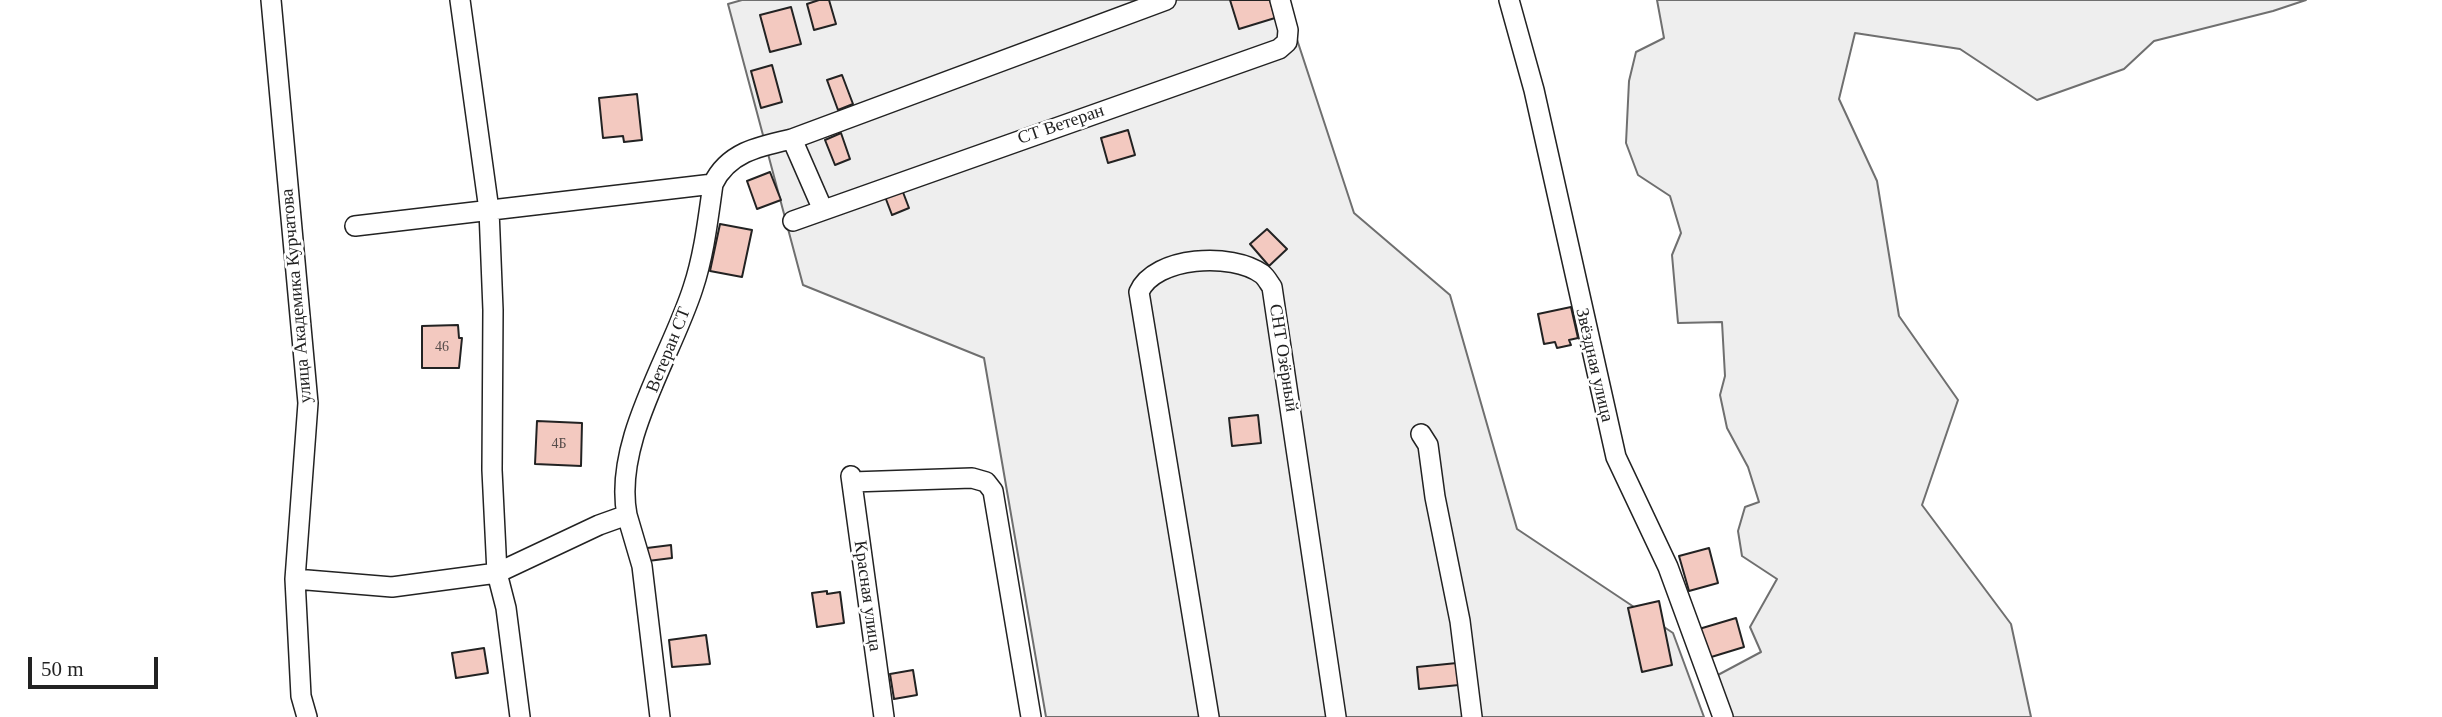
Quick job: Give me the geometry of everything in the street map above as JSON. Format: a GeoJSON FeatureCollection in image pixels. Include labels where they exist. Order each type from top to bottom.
{"type":"FeatureCollection","features":[{"type":"Feature","properties":{"kind":"street","name":"улица Академика Курчатова"},"geometry":{"type":"LineString","coordinates":[[271,0],[308,403],[295,579],[301,696],[307,717]]}},
{"type":"Feature","properties":{"kind":"street"},"geometry":{"type":"LineString","coordinates":[[460,0],[489,210],[493,310],[492,470],[497,573],[506,608],[520,717]]}},
{"type":"Feature","properties":{"kind":"street"},"geometry":{"type":"LineString","coordinates":[[355,226],[713,184],[720,170],[732,159],[759,146],[792,139],[1166,0]]}},
{"type":"Feature","properties":{"kind":"street","name":"СТ Ветеран"},"geometry":{"type":"LineString","coordinates":[[793,221],[1279,50],[1287,42],[1288,30],[1280,0]]}},
{"type":"Feature","properties":{"kind":"street","name":"Звёздная улица"},"geometry":{"type":"LineString","coordinates":[[1509,0],[1534,90],[1616,457],[1668,567],[1723,717]]}},
{"type":"Feature","properties":{"kind":"street"},"geometry":{"type":"LineString","coordinates":[[792,139],[823,210]]}},
{"type":"Feature","properties":{"kind":"street","name":"Ветеран СТ"},"geometry":{"type":"LineString","coordinates":[[660,717],[642,566],[623,496],[629,452],[693,290],[713,184]]}},
{"type":"Feature","properties":{"kind":"street","name":"СНТ Озёрный"},"geometry":{"type":"LineString","coordinates":[[1209,717],[1139,292],[1145,279],[1159,270],[1188,262],[1217,261],[1243,266],[1262,274],[1272,287],[1336,717]]}},
{"type":"Feature","properties":{"kind":"street"},"geometry":{"type":"LineString","coordinates":[[1422,435],[1428,445],[1435,498],[1460,621],[1472,717]]}},
{"type":"Feature","properties":{"kind":"street","name":"Красная улица"},"geometry":{"type":"LineString","coordinates":[[884,717],[851,479],[972,478],[986,482],[993,491],[1031,717]]}},
{"type":"Feature","properties":{"kind":"street"},"geometry":{"type":"LineString","coordinates":[[295,579],[392,587],[497,573],[598,525],[627,515]]}},
{"type":"Feature","properties":{"kind":"shaded area"},"geometry":{"type":"Polygon","coordinates":[[[742,0],[1284,0],[1354,213],[1450,295],[1517,529],[1673,633],[1704,717],[1046,717],[984,358],[803,285],[728,4],[742,0]]]}},
{"type":"Feature","properties":{"kind":"shaded area"},"geometry":{"type":"Polygon","coordinates":[[[1657,0],[2306,0],[2154,41],[2124,69],[2037,100],[1960,49],[1855,33],[1839,99],[1877,181],[1899,316],[1958,400],[1922,505],[2011,624],[2031,717],[1730,717],[1716,676],[1761,652],[1750,627],[1777,579],[1742,556],[1738,531],[1745,507],[1759,502],[1748,467],[1727,428],[1720,395],[1725,376],[1722,322],[1678,323],[1672,255],[1681,233],[1670,196],[1638,175],[1626,143],[1629,81],[1636,52],[1664,38],[1657,0]]]}},
{"type":"Feature","properties":{"kind":"building"},"geometry":{"type":"Polygon","coordinates":[[[829,0],[836,24],[814,30],[807,4],[829,0]]]}},
{"type":"Feature","properties":{"kind":"building"},"geometry":{"type":"Polygon","coordinates":[[[1230,0],[1270,0],[1275,18],[1239,29],[1230,0]]]}},
{"type":"Feature","properties":{"kind":"building"},"geometry":{"type":"Polygon","coordinates":[[[791,7],[801,44],[770,52],[760,15],[791,7]]]}},
{"type":"Feature","properties":{"kind":"building"},"geometry":{"type":"Polygon","coordinates":[[[772,65],[782,102],[761,108],[751,71],[772,65]]]}},
{"type":"Feature","properties":{"kind":"building"},"geometry":{"type":"Polygon","coordinates":[[[842,75],[853,104],[838,110],[827,80],[842,75]]]}},
{"type":"Feature","properties":{"kind":"building"},"geometry":{"type":"Polygon","coordinates":[[[637,94],[642,140],[624,142],[623,136],[603,138],[599,98],[637,94]]]}},
{"type":"Feature","properties":{"kind":"building"},"geometry":{"type":"Polygon","coordinates":[[[1128,130],[1135,155],[1108,163],[1101,138],[1128,130]]]}},
{"type":"Feature","properties":{"kind":"building"},"geometry":{"type":"Polygon","coordinates":[[[841,133],[850,159],[835,165],[825,140],[841,133]]]}},
{"type":"Feature","properties":{"kind":"building"},"geometry":{"type":"Polygon","coordinates":[[[770,172],[781,200],[757,209],[747,181],[770,172]]]}},
{"type":"Feature","properties":{"kind":"building"},"geometry":{"type":"Polygon","coordinates":[[[901,187],[909,208],[892,215],[884,194],[901,187]]]}},
{"type":"Feature","properties":{"kind":"building"},"geometry":{"type":"Polygon","coordinates":[[[720,224],[752,230],[742,277],[710,271],[720,224]]]}},
{"type":"Feature","properties":{"kind":"building"},"geometry":{"type":"Polygon","coordinates":[[[1267,229],[1287,249],[1269,266],[1250,244],[1267,229]]]}},
{"type":"Feature","properties":{"kind":"building"},"geometry":{"type":"Polygon","coordinates":[[[1571,307],[1578,338],[1569,340],[1571,345],[1557,348],[1555,342],[1544,344],[1538,314],[1571,307]]]}},
{"type":"Feature","properties":{"kind":"building"},"geometry":{"type":"Polygon","coordinates":[[[458,325],[459,338],[462,338],[459,368],[422,368],[422,326],[458,325]]]}},
{"type":"Feature","properties":{"kind":"building"},"geometry":{"type":"Polygon","coordinates":[[[1258,415],[1261,443],[1232,446],[1229,418],[1258,415]]]}},
{"type":"Feature","properties":{"kind":"building"},"geometry":{"type":"Polygon","coordinates":[[[537,421],[582,423],[581,466],[535,464],[537,421]]]}},
{"type":"Feature","properties":{"kind":"building"},"geometry":{"type":"Polygon","coordinates":[[[671,545],[672,558],[648,561],[647,548],[671,545]]]}},
{"type":"Feature","properties":{"kind":"building"},"geometry":{"type":"Polygon","coordinates":[[[1709,548],[1718,583],[1689,591],[1679,556],[1709,548]]]}},
{"type":"Feature","properties":{"kind":"building"},"geometry":{"type":"Polygon","coordinates":[[[827,591],[827,594],[840,592],[844,623],[817,627],[812,593],[827,591]]]}},
{"type":"Feature","properties":{"kind":"building"},"geometry":{"type":"Polygon","coordinates":[[[1659,601],[1672,665],[1642,672],[1628,608],[1659,601]]]}},
{"type":"Feature","properties":{"kind":"building"},"geometry":{"type":"Polygon","coordinates":[[[1736,618],[1744,647],[1708,658],[1699,629],[1736,618]]]}},
{"type":"Feature","properties":{"kind":"building"},"geometry":{"type":"Polygon","coordinates":[[[706,635],[710,664],[672,667],[669,640],[706,635]]]}},
{"type":"Feature","properties":{"kind":"building"},"geometry":{"type":"Polygon","coordinates":[[[484,648],[488,673],[456,678],[452,653],[484,648]]]}},
{"type":"Feature","properties":{"kind":"building"},"geometry":{"type":"Polygon","coordinates":[[[1457,663],[1459,685],[1419,689],[1417,667],[1457,663]]]}},
{"type":"Feature","properties":{"kind":"building"},"geometry":{"type":"Polygon","coordinates":[[[913,670],[917,695],[894,699],[890,674],[913,670]]]}}]}
